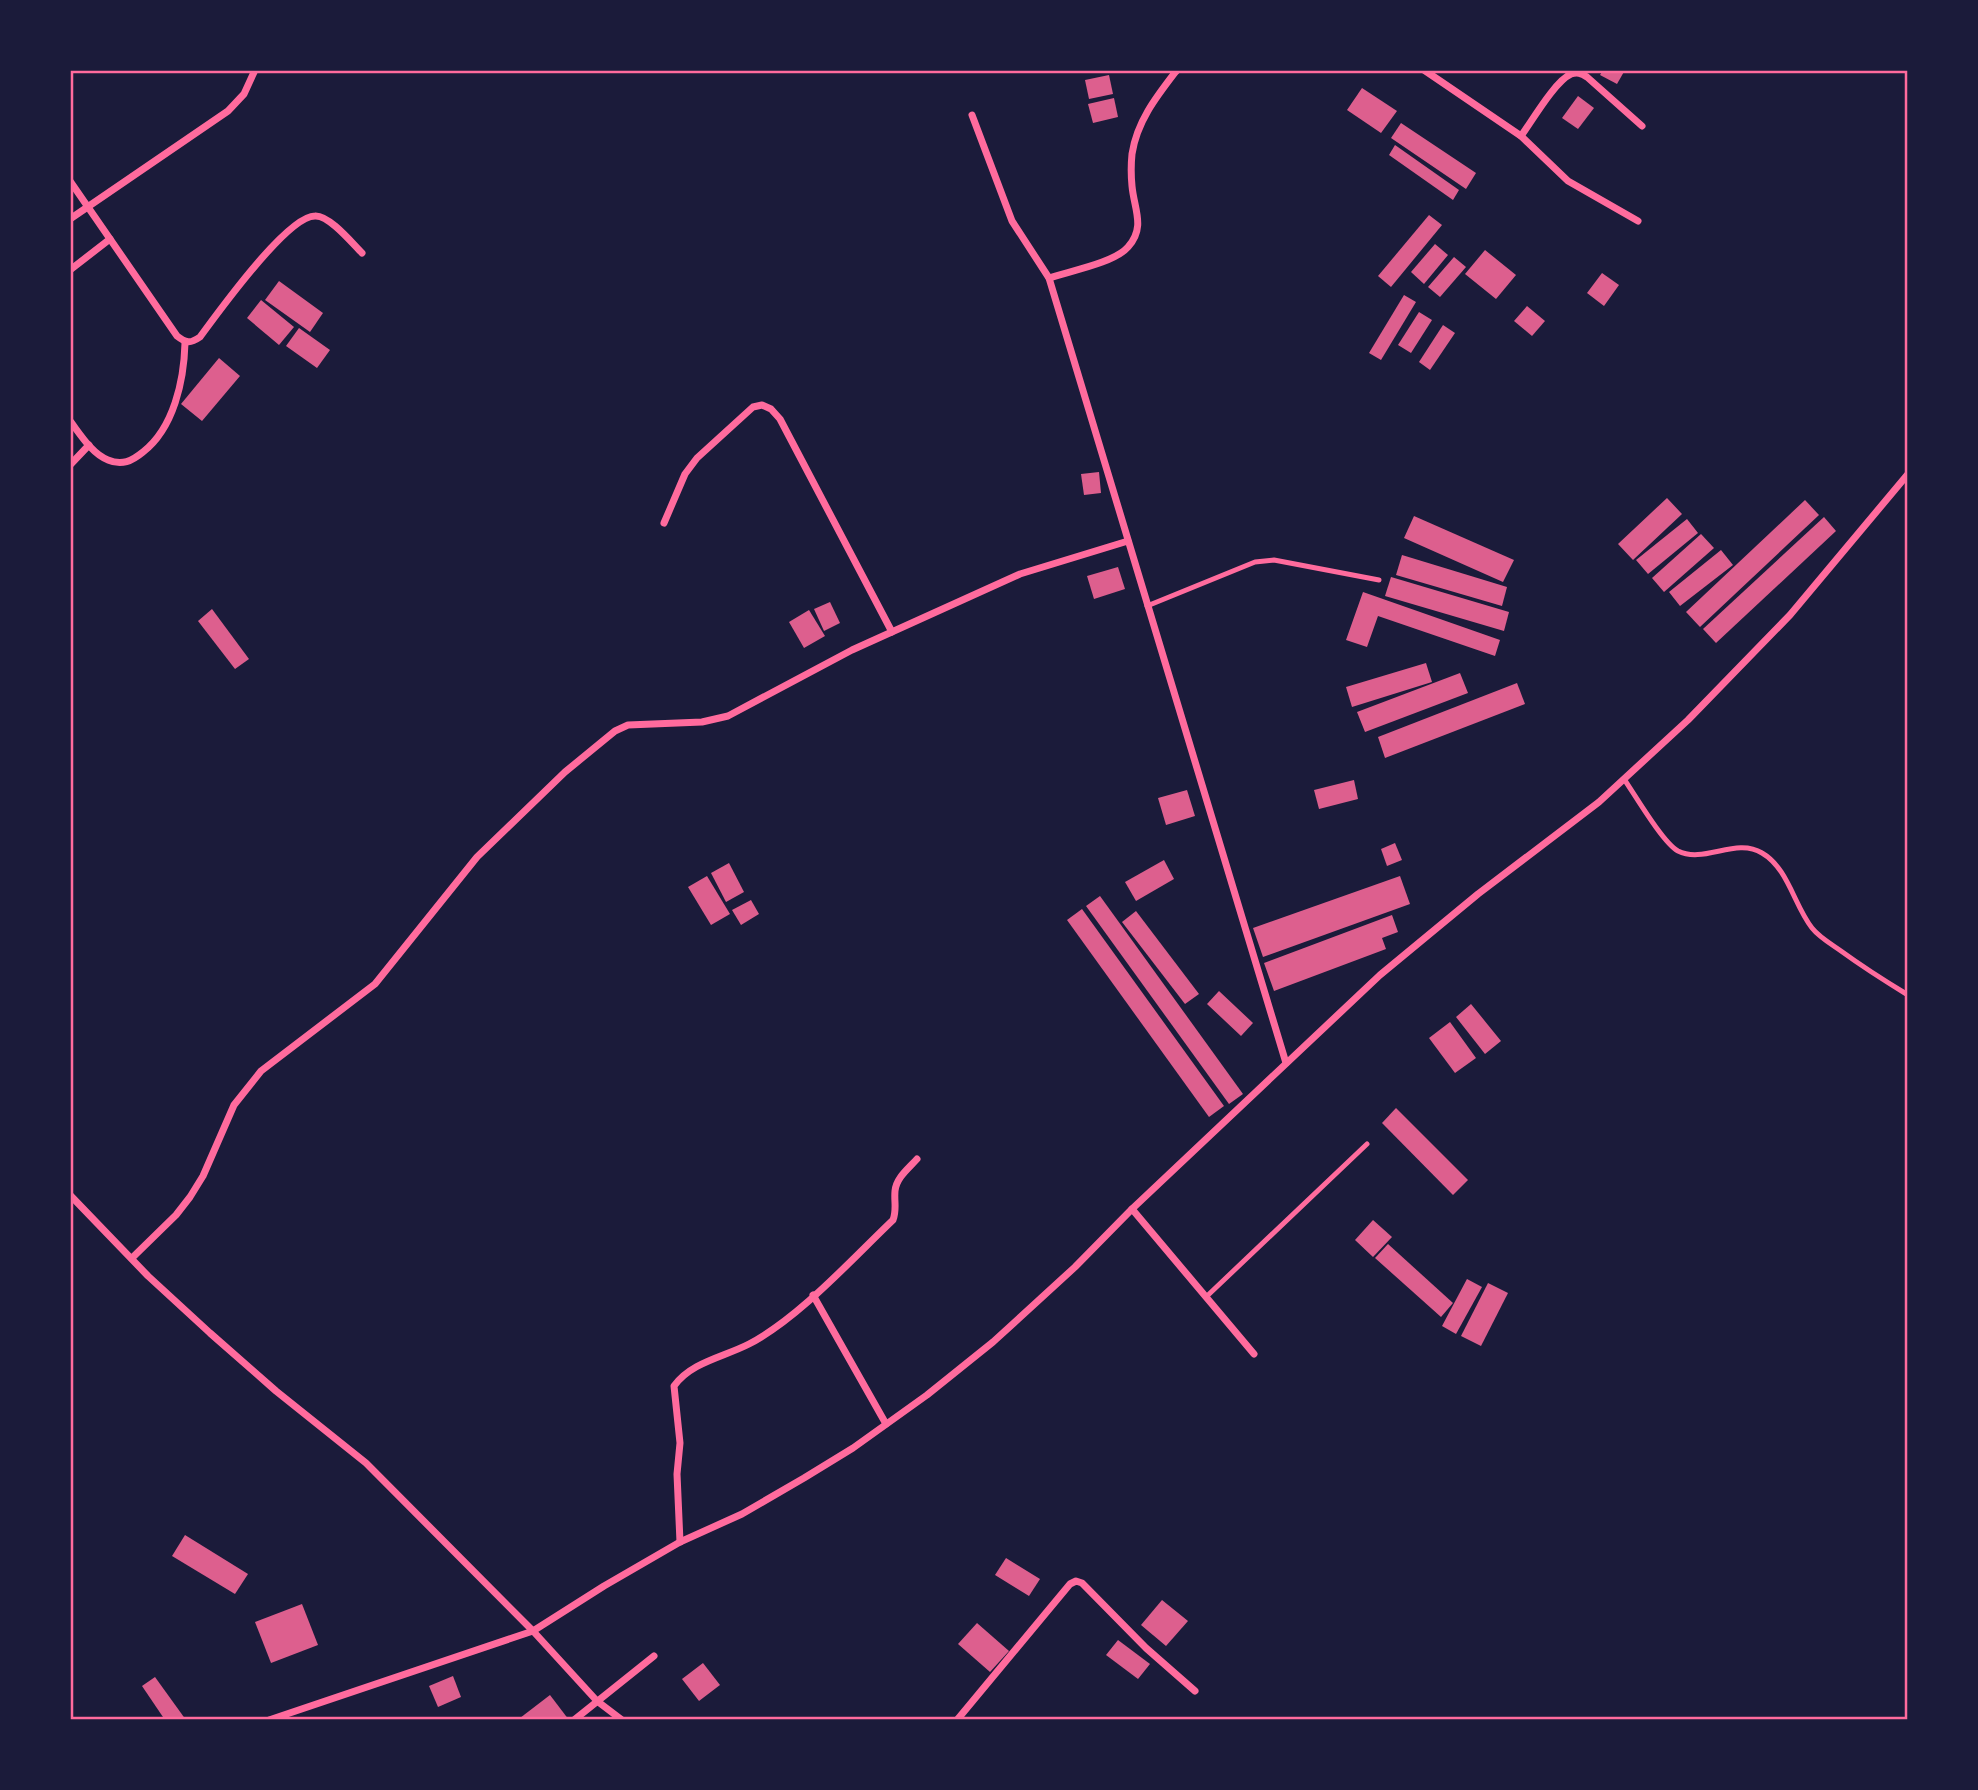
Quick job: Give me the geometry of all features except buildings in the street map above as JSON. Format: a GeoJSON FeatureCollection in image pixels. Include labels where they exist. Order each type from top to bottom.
{"type":"FeatureCollection","features":[{"type":"Feature","properties":{"kind":"street"},"geometry":{"type":"LineString","coordinates":[[70,219],[228,111],[244,94],[254,70]]}},
{"type":"Feature","properties":{"kind":"street"},"geometry":{"type":"LineString","coordinates":[[1049,278],[1112,257],[1129,246],[1136,236],[1139,228],[1132,188],[1132,156],[1136,136],[1149,108],[1177,70]]}},
{"type":"Feature","properties":{"kind":"street"},"geometry":{"type":"LineString","coordinates":[[1424,70],[1521,136],[1568,181],[1638,221]]}},
{"type":"Feature","properties":{"kind":"street"},"geometry":{"type":"LineString","coordinates":[[1521,136],[1564,79],[1577,73],[1587,76],[1642,126]]}},
{"type":"Feature","properties":{"kind":"street"},"geometry":{"type":"LineString","coordinates":[[972,115],[1012,221],[1049,278],[1286,1063]]}},
{"type":"Feature","properties":{"kind":"street"},"geometry":{"type":"LineString","coordinates":[[70,181],[177,336],[185,343],[192,343],[200,337],[249,272],[306,218],[316,215],[326,219],[362,253]]}},
{"type":"Feature","properties":{"kind":"street"},"geometry":{"type":"LineString","coordinates":[[70,270],[110,239]]}},
{"type":"Feature","properties":{"kind":"street"},"geometry":{"type":"LineString","coordinates":[[70,421],[89,445],[106,460],[121,463],[133,460],[152,445],[162,432],[184,366],[185,343]]}},
{"type":"Feature","properties":{"kind":"street"},"geometry":{"type":"LineString","coordinates":[[664,523],[685,474],[697,457],[753,407],[762,405],[771,409],[780,419],[818,486],[892,632]]}},
{"type":"Feature","properties":{"kind":"street"},"geometry":{"type":"LineString","coordinates":[[70,466],[89,445]]}},
{"type":"Feature","properties":{"kind":"street"},"geometry":{"type":"LineString","coordinates":[[270,1720],[533,1631],[680,1542],[752,1508],[843,1454],[886,1424],[993,1342],[1380,975],[1478,894],[1599,802],[1688,720],[1790,615],[1908,474]]}},
{"type":"Feature","properties":{"kind":"street"},"geometry":{"type":"LineString","coordinates":[[132,1258],[190,1197],[203,1176],[234,1105],[254,1079],[375,984],[477,858],[575,764],[615,731],[628,725],[702,722],[728,716],[852,650],[1020,574],[1128,541]]}},
{"type":"Feature","properties":{"kind":"street"},"geometry":{"type":"LineString","coordinates":[[680,1542],[677,1475],[680,1443],[674,1386],[695,1368],[750,1344],[813,1295],[893,1220],[896,1213],[897,1183],[917,1159]]}},
{"type":"Feature","properties":{"kind":"street"},"geometry":{"type":"LineString","coordinates":[[70,1195],[132,1258],[247,1366],[366,1462],[533,1631],[597,1701],[622,1720]]}},
{"type":"Feature","properties":{"kind":"street"},"geometry":{"type":"LineString","coordinates":[[1132,1209],[1254,1354]]}},
{"type":"Feature","properties":{"kind":"street"},"geometry":{"type":"LineString","coordinates":[[813,1295],[886,1424]]}},
{"type":"Feature","properties":{"kind":"street"},"geometry":{"type":"LineString","coordinates":[[957,1720],[1070,1584],[1076,1581],[1082,1583],[1146,1648],[1195,1691]]}},
{"type":"Feature","properties":{"kind":"street"},"geometry":{"type":"LineString","coordinates":[[574,1720],[654,1656]]}},
{"type":"Feature","properties":{"kind":"street"},"geometry":{"type":"LineString","coordinates":[[290,1713],[295,1720]]}},
{"type":"Feature","properties":{"kind":"lane"},"geometry":{"type":"LineString","coordinates":[[1147,606],[1255,562],[1274,561],[1379,580]]}},
{"type":"Feature","properties":{"kind":"lane"},"geometry":{"type":"LineString","coordinates":[[1624,779],[1677,851],[1691,855],[1729,849],[1761,852],[1782,874],[1814,930],[1908,995]]}},
{"type":"Feature","properties":{"kind":"lane"},"geometry":{"type":"LineString","coordinates":[[1206,1297],[1367,1144]]}}]}
